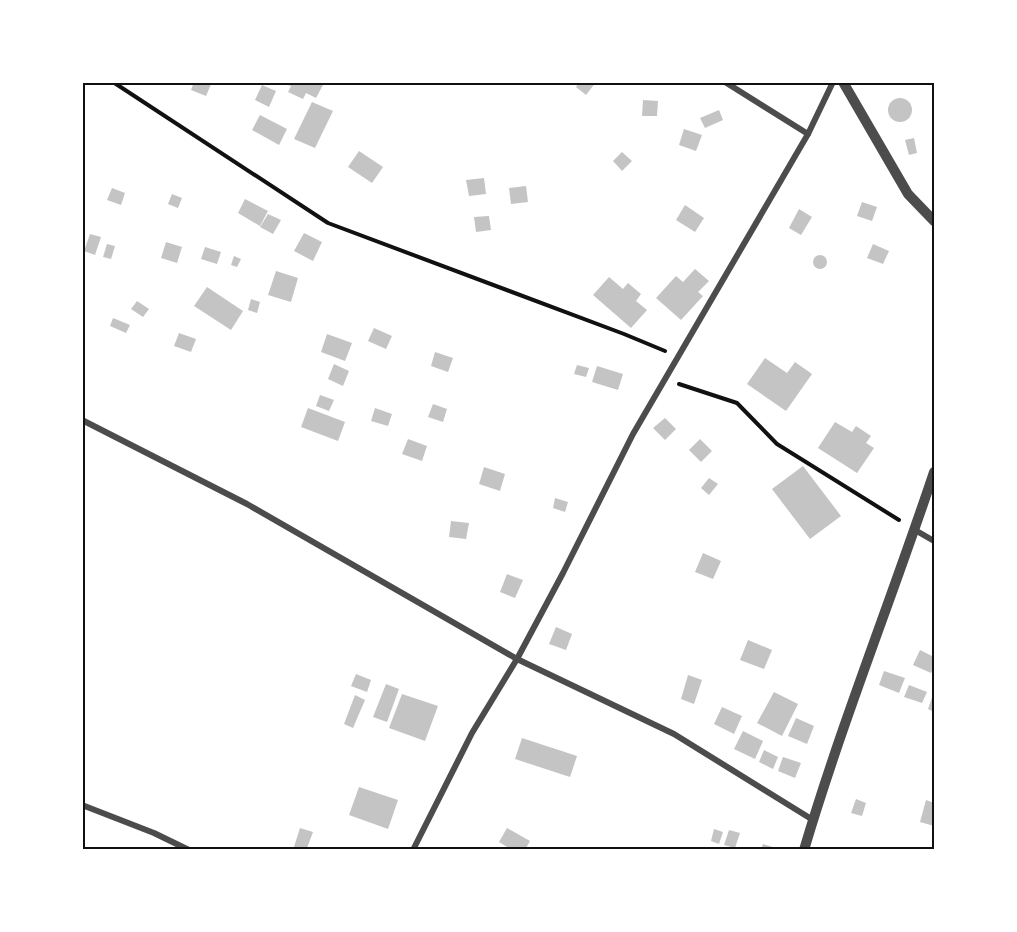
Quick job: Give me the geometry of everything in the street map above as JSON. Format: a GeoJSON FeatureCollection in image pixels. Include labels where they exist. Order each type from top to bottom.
{"type":"FeatureCollection","features":[{"type":"Feature","properties":{"kind":"street"},"geometry":{"type":"LineString","coordinates":[[725,82],[808,134]]}},
{"type":"Feature","properties":{"kind":"street"},"geometry":{"type":"LineString","coordinates":[[413,849],[472,733],[517,659],[563,573],[633,434],[808,134],[833,82]]}},
{"type":"Feature","properties":{"kind":"street"},"geometry":{"type":"LineString","coordinates":[[843,82],[908,194],[934,221]]}},
{"type":"Feature","properties":{"kind":"street"},"geometry":{"type":"LineString","coordinates":[[82,420],[247,504],[517,659],[674,734],[813,820]]}},
{"type":"Feature","properties":{"kind":"street"},"geometry":{"type":"LineString","coordinates":[[804,849],[934,472]]}},
{"type":"Feature","properties":{"kind":"street"},"geometry":{"type":"LineString","coordinates":[[915,530],[934,541]]}},
{"type":"Feature","properties":{"kind":"street"},"geometry":{"type":"LineString","coordinates":[[82,805],[189,849]]}},
{"type":"Feature","properties":{"kind":"path"},"geometry":{"type":"LineString","coordinates":[[113,82],[328,223],[624,334],[678,357]]}},
{"type":"Feature","properties":{"kind":"path"},"geometry":{"type":"LineString","coordinates":[[665,379],[737,403],[777,444],[915,530]]}},
{"type":"Feature","properties":{"kind":"building"},"geometry":{"type":"Polygon","coordinates":[[[194,82],[212,82],[206,96],[191,90],[194,82]]]}},
{"type":"Feature","properties":{"kind":"building"},"geometry":{"type":"Polygon","coordinates":[[[289,82],[318,82],[323,85],[316,98],[306,93],[303,99],[288,92],[291,86],[288,85],[289,82]]]}},
{"type":"Feature","properties":{"kind":"building"},"geometry":{"type":"Polygon","coordinates":[[[579,82],[596,82],[586,95],[576,87],[579,82]]]}},
{"type":"Feature","properties":{"kind":"building"},"geometry":{"type":"Polygon","coordinates":[[[262,85],[276,91],[269,107],[255,100],[262,85]]]}},
{"type":"Feature","properties":{"kind":"building"},"geometry":{"type":"Polygon","coordinates":[[[900,98],[908,102],[912,110],[908,118],[900,122],[892,118],[888,110],[892,102],[900,98]]]}},
{"type":"Feature","properties":{"kind":"building"},"geometry":{"type":"Polygon","coordinates":[[[643,100],[658,101],[657,116],[642,116],[643,100]]]}},
{"type":"Feature","properties":{"kind":"building"},"geometry":{"type":"Polygon","coordinates":[[[312,102],[333,111],[315,148],[294,139],[312,102]]]}},
{"type":"Feature","properties":{"kind":"building"},"geometry":{"type":"Polygon","coordinates":[[[719,110],[723,120],[705,128],[700,118],[719,110]]]}},
{"type":"Feature","properties":{"kind":"building"},"geometry":{"type":"Polygon","coordinates":[[[260,115],[287,129],[279,145],[252,130],[260,115]]]}},
{"type":"Feature","properties":{"kind":"building"},"geometry":{"type":"Polygon","coordinates":[[[684,129],[702,135],[696,151],[679,145],[684,129]]]}},
{"type":"Feature","properties":{"kind":"building"},"geometry":{"type":"Polygon","coordinates":[[[914,138],[917,153],[909,155],[905,140],[914,138]]]}},
{"type":"Feature","properties":{"kind":"building"},"geometry":{"type":"Polygon","coordinates":[[[359,151],[383,167],[372,183],[348,167],[359,151]]]}},
{"type":"Feature","properties":{"kind":"building"},"geometry":{"type":"Polygon","coordinates":[[[622,152],[632,161],[622,171],[613,161],[622,152]]]}},
{"type":"Feature","properties":{"kind":"building"},"geometry":{"type":"Polygon","coordinates":[[[484,178],[486,194],[469,196],[466,180],[484,178]]]}},
{"type":"Feature","properties":{"kind":"building"},"geometry":{"type":"Polygon","coordinates":[[[526,186],[528,202],[511,204],[509,188],[526,186]]]}},
{"type":"Feature","properties":{"kind":"building"},"geometry":{"type":"Polygon","coordinates":[[[112,188],[125,193],[121,205],[107,200],[112,188]]]}},
{"type":"Feature","properties":{"kind":"building"},"geometry":{"type":"Polygon","coordinates":[[[172,194],[182,198],[178,208],[168,204],[172,194]]]}},
{"type":"Feature","properties":{"kind":"building"},"geometry":{"type":"Polygon","coordinates":[[[245,199],[268,211],[260,226],[238,213],[245,199]]]}},
{"type":"Feature","properties":{"kind":"building"},"geometry":{"type":"Polygon","coordinates":[[[862,202],[877,207],[872,221],[857,216],[862,202]]]}},
{"type":"Feature","properties":{"kind":"building"},"geometry":{"type":"Polygon","coordinates":[[[685,205],[704,218],[695,232],[676,220],[685,205]]]}},
{"type":"Feature","properties":{"kind":"building"},"geometry":{"type":"Polygon","coordinates":[[[799,209],[812,217],[801,235],[789,228],[799,209]]]}},
{"type":"Feature","properties":{"kind":"building"},"geometry":{"type":"Polygon","coordinates":[[[268,214],[281,220],[273,234],[260,227],[268,214]]]}},
{"type":"Feature","properties":{"kind":"building"},"geometry":{"type":"Polygon","coordinates":[[[489,216],[491,230],[476,232],[474,217],[489,216]]]}},
{"type":"Feature","properties":{"kind":"building"},"geometry":{"type":"Polygon","coordinates":[[[304,233],[322,242],[313,261],[294,251],[304,233]]]}},
{"type":"Feature","properties":{"kind":"building"},"geometry":{"type":"Polygon","coordinates":[[[90,234],[101,237],[95,255],[84,251],[90,234]]]}},
{"type":"Feature","properties":{"kind":"building"},"geometry":{"type":"Polygon","coordinates":[[[166,242],[182,247],[177,263],[161,258],[166,242]]]}},
{"type":"Feature","properties":{"kind":"building"},"geometry":{"type":"Polygon","coordinates":[[[107,244],[115,246],[111,259],[103,257],[107,244]]]}},
{"type":"Feature","properties":{"kind":"building"},"geometry":{"type":"Polygon","coordinates":[[[873,244],[889,251],[883,264],[867,258],[873,244]]]}},
{"type":"Feature","properties":{"kind":"building"},"geometry":{"type":"Polygon","coordinates":[[[205,247],[221,252],[217,264],[201,259],[205,247]]]}},
{"type":"Feature","properties":{"kind":"building"},"geometry":{"type":"Polygon","coordinates":[[[817,255],[823,255],[827,262],[823,269],[817,269],[813,265],[813,259],[817,255]]]}},
{"type":"Feature","properties":{"kind":"building"},"geometry":{"type":"Polygon","coordinates":[[[234,256],[241,259],[237,267],[231,265],[234,256]]]}},
{"type":"Feature","properties":{"kind":"building"},"geometry":{"type":"Polygon","coordinates":[[[695,269],[709,281],[698,292],[703,296],[681,320],[656,298],[676,276],[683,282],[695,269]]]}},
{"type":"Feature","properties":{"kind":"building"},"geometry":{"type":"Polygon","coordinates":[[[276,271],[298,278],[291,302],[268,295],[276,271]]]}},
{"type":"Feature","properties":{"kind":"building"},"geometry":{"type":"Polygon","coordinates":[[[609,277],[623,289],[628,283],[641,294],[636,301],[647,310],[631,328],[593,295],[609,277]]]}},
{"type":"Feature","properties":{"kind":"building"},"geometry":{"type":"Polygon","coordinates":[[[207,287],[243,311],[231,330],[194,306],[207,287]]]}},
{"type":"Feature","properties":{"kind":"building"},"geometry":{"type":"Polygon","coordinates":[[[251,299],[260,302],[257,313],[248,310],[251,299]]]}},
{"type":"Feature","properties":{"kind":"building"},"geometry":{"type":"Polygon","coordinates":[[[137,301],[149,309],[143,317],[131,309],[137,301]]]}},
{"type":"Feature","properties":{"kind":"building"},"geometry":{"type":"Polygon","coordinates":[[[113,318],[130,325],[126,333],[110,326],[113,318]]]}},
{"type":"Feature","properties":{"kind":"building"},"geometry":{"type":"Polygon","coordinates":[[[374,328],[392,336],[386,349],[368,341],[374,328]]]}},
{"type":"Feature","properties":{"kind":"building"},"geometry":{"type":"Polygon","coordinates":[[[179,333],[196,339],[191,352],[174,346],[179,333]]]}},
{"type":"Feature","properties":{"kind":"building"},"geometry":{"type":"Polygon","coordinates":[[[327,334],[352,343],[345,361],[321,352],[327,334]]]}},
{"type":"Feature","properties":{"kind":"building"},"geometry":{"type":"Polygon","coordinates":[[[435,352],[453,358],[448,372],[431,366],[435,352]]]}},
{"type":"Feature","properties":{"kind":"building"},"geometry":{"type":"Polygon","coordinates":[[[765,358],[787,373],[795,362],[812,374],[786,411],[747,384],[765,358]]]}},
{"type":"Feature","properties":{"kind":"building"},"geometry":{"type":"Polygon","coordinates":[[[334,364],[349,371],[343,386],[328,379],[334,364]]]}},
{"type":"Feature","properties":{"kind":"building"},"geometry":{"type":"Polygon","coordinates":[[[577,365],[589,368],[586,377],[574,374],[577,365]]]}},
{"type":"Feature","properties":{"kind":"building"},"geometry":{"type":"Polygon","coordinates":[[[597,366],[623,374],[618,390],[592,382],[597,366]]]}},
{"type":"Feature","properties":{"kind":"building"},"geometry":{"type":"Polygon","coordinates":[[[320,395],[334,400],[329,411],[316,406],[320,395]]]}},
{"type":"Feature","properties":{"kind":"building"},"geometry":{"type":"Polygon","coordinates":[[[433,404],[447,409],[443,422],[428,417],[433,404]]]}},
{"type":"Feature","properties":{"kind":"building"},"geometry":{"type":"Polygon","coordinates":[[[308,408],[345,422],[338,441],[301,427],[308,408]]]}},
{"type":"Feature","properties":{"kind":"building"},"geometry":{"type":"Polygon","coordinates":[[[375,408],[392,414],[388,426],[371,421],[375,408]]]}},
{"type":"Feature","properties":{"kind":"building"},"geometry":{"type":"Polygon","coordinates":[[[665,418],[676,429],[665,440],[653,428],[665,418]]]}},
{"type":"Feature","properties":{"kind":"building"},"geometry":{"type":"Polygon","coordinates":[[[835,422],[852,432],[856,426],[871,436],[866,443],[874,448],[857,473],[818,448],[835,422]]]}},
{"type":"Feature","properties":{"kind":"building"},"geometry":{"type":"Polygon","coordinates":[[[408,439],[427,446],[422,461],[402,454],[408,439]]]}},
{"type":"Feature","properties":{"kind":"building"},"geometry":{"type":"Polygon","coordinates":[[[700,439],[712,451],[701,462],[689,450],[700,439]]]}},
{"type":"Feature","properties":{"kind":"building"},"geometry":{"type":"Polygon","coordinates":[[[803,466],[841,516],[810,539],[772,489],[803,466]]]}},
{"type":"Feature","properties":{"kind":"building"},"geometry":{"type":"Polygon","coordinates":[[[484,467],[505,474],[500,491],[479,484],[484,467]]]}},
{"type":"Feature","properties":{"kind":"building"},"geometry":{"type":"Polygon","coordinates":[[[709,478],[718,484],[709,495],[701,488],[709,478]]]}},
{"type":"Feature","properties":{"kind":"building"},"geometry":{"type":"Polygon","coordinates":[[[555,498],[568,502],[565,512],[553,508],[555,498]]]}},
{"type":"Feature","properties":{"kind":"building"},"geometry":{"type":"Polygon","coordinates":[[[451,521],[469,523],[466,539],[449,537],[451,521]]]}},
{"type":"Feature","properties":{"kind":"building"},"geometry":{"type":"Polygon","coordinates":[[[703,553],[721,561],[713,579],[695,572],[703,553]]]}},
{"type":"Feature","properties":{"kind":"building"},"geometry":{"type":"Polygon","coordinates":[[[507,574],[523,580],[515,598],[500,592],[507,574]]]}},
{"type":"Feature","properties":{"kind":"building"},"geometry":{"type":"Polygon","coordinates":[[[556,627],[572,634],[566,650],[549,644],[556,627]]]}},
{"type":"Feature","properties":{"kind":"building"},"geometry":{"type":"Polygon","coordinates":[[[748,640],[772,650],[764,669],[740,660],[748,640]]]}},
{"type":"Feature","properties":{"kind":"building"},"geometry":{"type":"Polygon","coordinates":[[[920,650],[934,657],[931,673],[913,665],[920,650]]]}},
{"type":"Feature","properties":{"kind":"building"},"geometry":{"type":"Polygon","coordinates":[[[884,671],[905,678],[899,693],[879,685],[884,671]]]}},
{"type":"Feature","properties":{"kind":"building"},"geometry":{"type":"Polygon","coordinates":[[[356,674],[371,680],[367,692],[351,686],[356,674]]]}},
{"type":"Feature","properties":{"kind":"building"},"geometry":{"type":"Polygon","coordinates":[[[688,675],[702,680],[694,704],[681,699],[688,675]]]}},
{"type":"Feature","properties":{"kind":"building"},"geometry":{"type":"Polygon","coordinates":[[[386,684],[399,689],[387,722],[373,717],[386,684]]]}},
{"type":"Feature","properties":{"kind":"building"},"geometry":{"type":"Polygon","coordinates":[[[909,685],[927,692],[922,703],[904,697],[909,685]]]}},
{"type":"Feature","properties":{"kind":"building"},"geometry":{"type":"Polygon","coordinates":[[[774,692],[798,704],[782,736],[757,723],[774,692]]]}},
{"type":"Feature","properties":{"kind":"building"},"geometry":{"type":"Polygon","coordinates":[[[934,692],[934,712],[928,709],[934,692]]]}},
{"type":"Feature","properties":{"kind":"building"},"geometry":{"type":"Polygon","coordinates":[[[402,694],[438,706],[425,741],[389,728],[402,694]]]}},
{"type":"Feature","properties":{"kind":"building"},"geometry":{"type":"Polygon","coordinates":[[[355,695],[365,700],[353,728],[344,724],[355,695]]]}},
{"type":"Feature","properties":{"kind":"building"},"geometry":{"type":"Polygon","coordinates":[[[722,707],[742,716],[734,734],[714,724],[722,707]]]}},
{"type":"Feature","properties":{"kind":"building"},"geometry":{"type":"Polygon","coordinates":[[[796,718],[814,726],[807,744],[788,736],[796,718]]]}},
{"type":"Feature","properties":{"kind":"building"},"geometry":{"type":"Polygon","coordinates":[[[743,731],[763,741],[755,759],[734,749],[743,731]]]}},
{"type":"Feature","properties":{"kind":"building"},"geometry":{"type":"Polygon","coordinates":[[[522,738],[577,756],[570,777],[515,759],[522,738]]]}},
{"type":"Feature","properties":{"kind":"building"},"geometry":{"type":"Polygon","coordinates":[[[764,750],[778,757],[773,769],[759,762],[764,750]]]}},
{"type":"Feature","properties":{"kind":"building"},"geometry":{"type":"Polygon","coordinates":[[[783,757],[801,763],[795,778],[778,771],[783,757]]]}},
{"type":"Feature","properties":{"kind":"building"},"geometry":{"type":"Polygon","coordinates":[[[359,787],[398,800],[388,829],[349,815],[359,787]]]}},
{"type":"Feature","properties":{"kind":"building"},"geometry":{"type":"Polygon","coordinates":[[[856,799],[866,803],[862,816],[851,813],[856,799]]]}},
{"type":"Feature","properties":{"kind":"building"},"geometry":{"type":"Polygon","coordinates":[[[926,800],[934,803],[934,826],[920,822],[926,800]]]}},
{"type":"Feature","properties":{"kind":"building"},"geometry":{"type":"Polygon","coordinates":[[[300,828],[313,832],[307,848],[311,850],[293,850],[300,828]]]}},
{"type":"Feature","properties":{"kind":"building"},"geometry":{"type":"Polygon","coordinates":[[[507,828],[530,841],[525,850],[512,850],[499,842],[507,828]]]}},
{"type":"Feature","properties":{"kind":"building"},"geometry":{"type":"Polygon","coordinates":[[[714,829],[723,832],[719,844],[711,841],[714,829]]]}},
{"type":"Feature","properties":{"kind":"building"},"geometry":{"type":"Polygon","coordinates":[[[729,830],[740,833],[735,848],[724,845],[729,830]]]}},
{"type":"Feature","properties":{"kind":"building"},"geometry":{"type":"Polygon","coordinates":[[[763,844],[779,849],[779,850],[761,850],[763,844]]]}}]}
